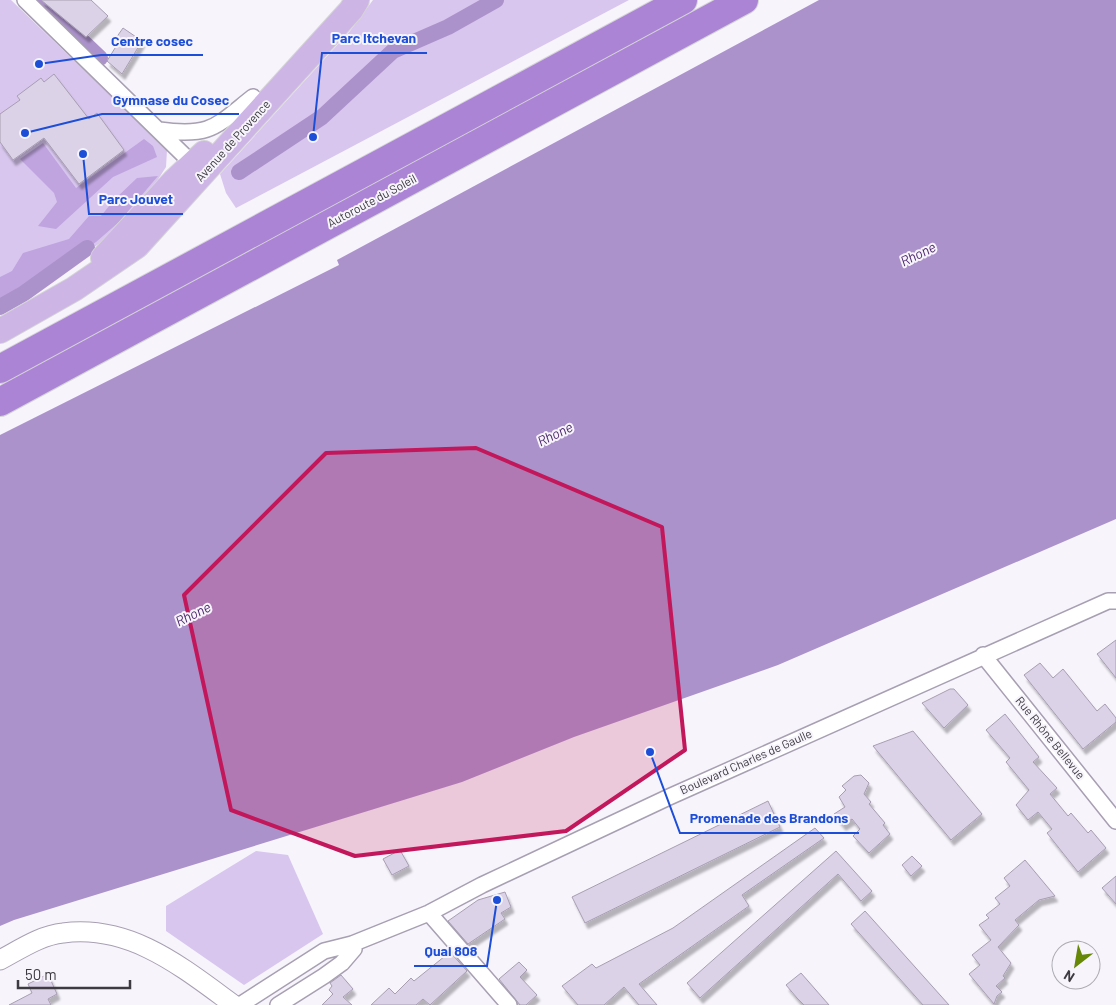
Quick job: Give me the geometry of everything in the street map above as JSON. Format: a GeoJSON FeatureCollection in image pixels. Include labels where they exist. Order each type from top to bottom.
{"type":"FeatureCollection","features":[{"type":"Feature","properties":{"kind":"highway"},"geometry":{"type":"LineString","coordinates":[[0,369],[683,0]]}},
{"type":"Feature","properties":{"kind":"highway","name":"Autoroute du Soleil"},"geometry":{"type":"LineString","coordinates":[[0,402],[744,0]]}},
{"type":"Feature","properties":{"kind":"main road","name":"Avenue de Provence"},"geometry":{"type":"LineString","coordinates":[[0,331],[74,289],[137,246],[199,169],[253,97],[339,0]]}},
{"type":"Feature","properties":{"kind":"main road","name":"Avenue de Provence"},"geometry":{"type":"LineString","coordinates":[[199,169],[351,10],[357,0]]}},
{"type":"Feature","properties":{"kind":"street"},"geometry":{"type":"LineString","coordinates":[[25,0],[199,169]]}},
{"type":"Feature","properties":{"kind":"street","name":"Avenue de Provence"},"geometry":{"type":"LineString","coordinates":[[160,130],[195,133],[206,131],[253,97]]}},
{"type":"Feature","properties":{"kind":"street","name":"Boulevard Charles de Gaulle"},"geometry":{"type":"LineString","coordinates":[[240,1005],[324,950],[352,944],[429,913],[482,885],[669,797],[984,655],[1116,600]]}},
{"type":"Feature","properties":{"kind":"street","name":"Rue Rhône Bellevue"},"geometry":{"type":"LineString","coordinates":[[984,655],[1116,821]]}},
{"type":"Feature","properties":{"kind":"street"},"geometry":{"type":"LineString","coordinates":[[429,913],[509,1005]]}},
{"type":"Feature","properties":{"kind":"street"},"geometry":{"type":"LineString","coordinates":[[0,960],[35,942],[62,933],[87,932],[118,937],[158,952],[234,1005]]}},
{"type":"Feature","properties":{"kind":"street"},"geometry":{"type":"LineString","coordinates":[[278,1005],[342,963],[351,955],[354,949],[352,944]]}},
{"type":"Feature","properties":{"kind":"highlighted area"},"geometry":{"type":"Polygon","coordinates":[[[476,448],[662,527],[685,750],[566,831],[355,856],[231,810],[184,595],[326,453],[476,448]]]}},
{"type":"Feature","properties":{"kind":"shaded area"},"geometry":{"type":"Polygon","coordinates":[[[0,0],[11,0],[167,150],[166,167],[157,181],[113,234],[0,313],[0,0]]]}},
{"type":"Feature","properties":{"kind":"shaded area"},"geometry":{"type":"Polygon","coordinates":[[[373,0],[629,0],[236,208],[226,193],[220,174],[350,31],[373,0]]]}},
{"type":"Feature","properties":{"kind":"shaded area"},"geometry":{"type":"Polygon","coordinates":[[[144,139],[153,146],[157,157],[113,177],[56,229],[38,226],[57,202],[54,193],[20,159],[43,143],[76,188],[144,139]]]}},
{"type":"Feature","properties":{"kind":"shaded area"},"geometry":{"type":"Polygon","coordinates":[[[158,176],[119,222],[96,242],[0,311],[0,277],[12,271],[23,253],[69,239],[89,216],[101,216],[114,200],[137,178],[158,176]]]}},
{"type":"Feature","properties":{"kind":"shaded area"},"geometry":{"type":"Polygon","coordinates":[[[256,851],[288,855],[323,934],[244,985],[166,931],[166,906],[256,851]]]}},
{"type":"Feature","properties":{"kind":"water","name":"Rhone"},"geometry":{"type":"Polygon","coordinates":[[[819,0],[1116,0],[1116,519],[778,665],[574,737],[462,782],[14,920],[0,926],[0,435],[339,265],[337,260],[819,0]]]}},
{"type":"Feature","properties":{"kind":"building"},"geometry":{"type":"Polygon","coordinates":[[[41,0],[91,0],[108,16],[86,37],[41,0]]]}},
{"type":"Feature","properties":{"kind":"building"},"geometry":{"type":"Polygon","coordinates":[[[123,28],[142,41],[122,74],[107,61],[120,40],[116,38],[123,28]]]}},
{"type":"Feature","properties":{"kind":"building"},"geometry":{"type":"Polygon","coordinates":[[[54,74],[89,119],[97,113],[124,150],[79,184],[44,138],[13,160],[0,142],[0,114],[20,100],[17,96],[41,78],[44,82],[54,74]]]}},
{"type":"Feature","properties":{"kind":"building"},"geometry":{"type":"Polygon","coordinates":[[[1116,640],[1116,678],[1097,654],[1116,640]]]}},
{"type":"Feature","properties":{"kind":"building"},"geometry":{"type":"Polygon","coordinates":[[[1040,663],[1053,678],[1063,669],[1097,711],[1105,704],[1116,718],[1116,722],[1083,749],[1024,675],[1040,663]]]}},
{"type":"Feature","properties":{"kind":"building"},"geometry":{"type":"Polygon","coordinates":[[[950,689],[954,689],[968,705],[944,728],[922,703],[950,689]]]}},
{"type":"Feature","properties":{"kind":"building"},"geometry":{"type":"Polygon","coordinates":[[[1005,714],[1039,757],[1033,762],[1057,788],[1050,794],[1068,816],[1071,813],[1088,833],[1091,830],[1106,848],[1078,872],[1047,833],[1052,829],[1038,812],[1028,820],[1016,805],[1029,790],[1006,762],[1010,758],[986,730],[1005,714]]]}},
{"type":"Feature","properties":{"kind":"building"},"geometry":{"type":"Polygon","coordinates":[[[913,731],[982,814],[951,840],[873,746],[913,731]]]}},
{"type":"Feature","properties":{"kind":"building"},"geometry":{"type":"Polygon","coordinates":[[[861,775],[869,783],[864,794],[871,802],[869,804],[885,823],[883,825],[890,834],[869,853],[853,836],[860,829],[852,819],[843,825],[834,814],[845,807],[839,797],[846,790],[842,786],[854,776],[861,775]]]}},
{"type":"Feature","properties":{"kind":"building"},"geometry":{"type":"Polygon","coordinates":[[[768,801],[780,827],[585,923],[572,897],[768,801]]]}},
{"type":"Feature","properties":{"kind":"building"},"geometry":{"type":"Polygon","coordinates":[[[815,828],[824,838],[742,895],[749,906],[639,984],[657,1005],[639,1005],[624,987],[604,1005],[578,1005],[562,986],[592,964],[596,968],[673,928],[815,828]]]}},
{"type":"Feature","properties":{"kind":"building"},"geometry":{"type":"Polygon","coordinates":[[[400,850],[409,866],[392,875],[383,859],[400,850]]]}},
{"type":"Feature","properties":{"kind":"building"},"geometry":{"type":"Polygon","coordinates":[[[836,851],[872,891],[861,901],[838,874],[700,998],[687,983],[836,851]]]}},
{"type":"Feature","properties":{"kind":"building"},"geometry":{"type":"Polygon","coordinates":[[[912,856],[922,866],[911,876],[902,865],[912,856]]]}},
{"type":"Feature","properties":{"kind":"building"},"geometry":{"type":"Polygon","coordinates":[[[1025,860],[1055,896],[1039,900],[1015,920],[1019,925],[998,947],[1011,963],[1003,976],[1005,978],[996,986],[1002,992],[997,996],[994,1004],[969,974],[980,965],[972,955],[991,940],[979,925],[989,918],[986,915],[1000,904],[995,898],[1010,886],[1004,878],[1025,860]]]}},
{"type":"Feature","properties":{"kind":"building"},"geometry":{"type":"Polygon","coordinates":[[[1116,876],[1116,904],[1102,888],[1116,876]]]}},
{"type":"Feature","properties":{"kind":"building"},"geometry":{"type":"Polygon","coordinates":[[[505,892],[511,907],[501,913],[505,919],[468,944],[448,921],[478,900],[505,892]]]}},
{"type":"Feature","properties":{"kind":"building"},"geometry":{"type":"Polygon","coordinates":[[[865,911],[949,1005],[923,1005],[851,924],[865,911]]]}},
{"type":"Feature","properties":{"kind":"building"},"geometry":{"type":"Polygon","coordinates":[[[450,952],[467,971],[430,1005],[423,999],[416,1005],[371,1005],[389,988],[395,994],[411,978],[414,981],[450,952]]]}},
{"type":"Feature","properties":{"kind":"building"},"geometry":{"type":"Polygon","coordinates":[[[519,962],[527,970],[520,977],[537,995],[526,1005],[520,1005],[499,979],[519,962]]]}},
{"type":"Feature","properties":{"kind":"building"},"geometry":{"type":"Polygon","coordinates":[[[801,973],[829,1005],[804,1005],[797,998],[786,985],[801,973]]]}},
{"type":"Feature","properties":{"kind":"building"},"geometry":{"type":"Polygon","coordinates":[[[48,974],[57,994],[48,999],[51,1005],[9,1005],[32,993],[28,984],[48,974]]]}},
{"type":"Feature","properties":{"kind":"building"},"geometry":{"type":"Polygon","coordinates":[[[341,975],[353,989],[343,997],[352,1005],[322,1005],[333,994],[329,990],[332,986],[330,983],[341,975]]]}},
{"type":"Feature","properties":{"kind":"waterway"},"geometry":{"type":"LineString","coordinates":[[39,0],[100,58]]}},
{"type":"Feature","properties":{"kind":"waterway"},"geometry":{"type":"LineString","coordinates":[[239,172],[322,117],[393,51],[448,27],[496,0]]}},
{"type":"Feature","properties":{"kind":"waterway"},"geometry":{"type":"LineString","coordinates":[[0,307],[23,294],[87,248]]}},
{"type":"Feature","properties":{"kind":"place","name":"Centre cosec"},"geometry":{"type":"Point","coordinates":[39,64]}},
{"type":"Feature","properties":{"kind":"place","name":"Gymnase du Cosec"},"geometry":{"type":"Point","coordinates":[25,133]}},
{"type":"Feature","properties":{"kind":"place","name":"Parc Itchevan"},"geometry":{"type":"Point","coordinates":[313,137]}},
{"type":"Feature","properties":{"kind":"place","name":"Parc Jouvet"},"geometry":{"type":"Point","coordinates":[83,154]}},
{"type":"Feature","properties":{"kind":"place","name":"Promenade des Brandons"},"geometry":{"type":"Point","coordinates":[650,752]}},
{"type":"Feature","properties":{"kind":"place","name":"Quai 808"},"geometry":{"type":"Point","coordinates":[497,900]}}]}
